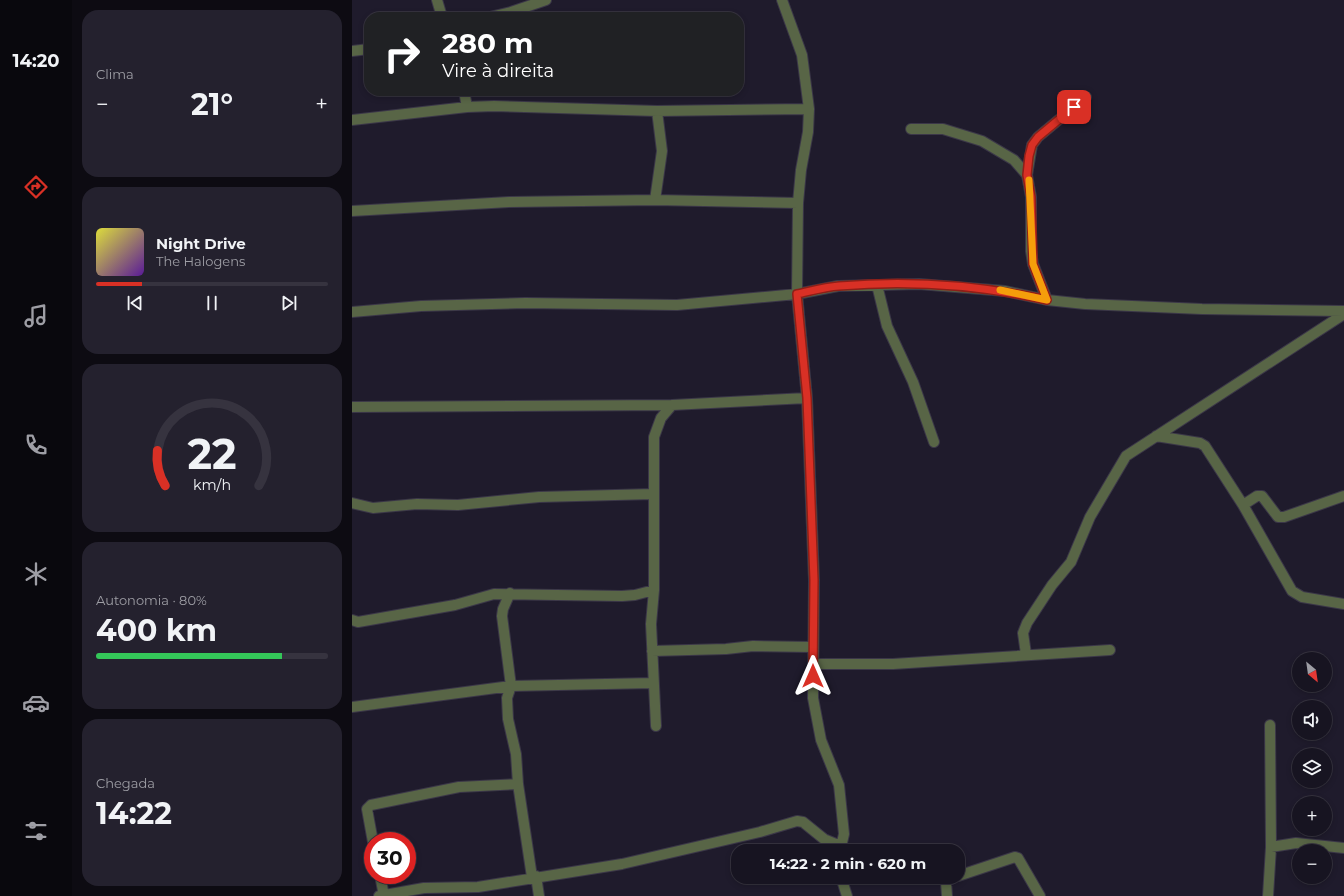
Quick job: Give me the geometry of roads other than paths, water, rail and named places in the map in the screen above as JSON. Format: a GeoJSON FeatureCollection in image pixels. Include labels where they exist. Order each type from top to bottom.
{"type":"FeatureCollection","features":[{"type":"Feature","properties":{"kind":"street"},"geometry":{"type":"LineString","coordinates":[[437,0],[441,12]]}},
{"type":"Feature","properties":{"kind":"street"},"geometry":{"type":"LineString","coordinates":[[511,12],[546,0]]}},
{"type":"Feature","properties":{"kind":"street"},"geometry":{"type":"LineString","coordinates":[[782,0],[802,55],[809,109],[808,132],[801,170],[798,204],[797,294],[807,398],[814,580],[813,698],[820,740],[835,773],[841,800],[844,834],[841,844]]}},
{"type":"Feature","properties":{"kind":"street"},"geometry":{"type":"LineString","coordinates":[[352,51],[364,50]]}},
{"type":"Feature","properties":{"kind":"street"},"geometry":{"type":"LineString","coordinates":[[465,96],[468,107]]}},
{"type":"Feature","properties":{"kind":"street"},"geometry":{"type":"LineString","coordinates":[[1047,300],[1033,264],[1031,197],[1027,175],[1031,151],[1038,137],[1086,97]]}},
{"type":"Feature","properties":{"kind":"street"},"geometry":{"type":"LineString","coordinates":[[352,120],[468,107],[494,106],[657,111],[809,109]]}},
{"type":"Feature","properties":{"kind":"street"},"geometry":{"type":"LineString","coordinates":[[655,200],[662,151],[657,111]]}},
{"type":"Feature","properties":{"kind":"street"},"geometry":{"type":"LineString","coordinates":[[911,129],[943,129],[982,141],[1014,160],[1027,175]]}},
{"type":"Feature","properties":{"kind":"street"},"geometry":{"type":"LineString","coordinates":[[352,211],[509,202],[655,200],[798,204]]}},
{"type":"Feature","properties":{"kind":"street"},"geometry":{"type":"LineString","coordinates":[[352,312],[421,306],[525,303],[677,305],[797,294],[838,286],[919,284],[997,290],[1047,300],[1085,304],[1202,309],[1344,311]]}},
{"type":"Feature","properties":{"kind":"street"},"geometry":{"type":"LineString","coordinates":[[877,285],[886,326],[913,382],[934,442]]}},
{"type":"Feature","properties":{"kind":"street"},"geometry":{"type":"LineString","coordinates":[[1026,654],[1023,633],[1027,623],[1052,585],[1071,562],[1090,517],[1126,456],[1344,314]]}},
{"type":"Feature","properties":{"kind":"street"},"geometry":{"type":"LineString","coordinates":[[352,408],[672,405],[807,398]]}},
{"type":"Feature","properties":{"kind":"street"},"geometry":{"type":"LineString","coordinates":[[656,726],[651,611],[654,590],[654,437],[661,418],[672,405]]}},
{"type":"Feature","properties":{"kind":"street"},"geometry":{"type":"LineString","coordinates":[[1156,436],[1200,443],[1205,446],[1243,505],[1292,591],[1302,597],[1344,604]]}},
{"type":"Feature","properties":{"kind":"street"},"geometry":{"type":"LineString","coordinates":[[352,504],[372,508],[417,504],[458,505],[539,497],[653,494]]}},
{"type":"Feature","properties":{"kind":"street"},"geometry":{"type":"LineString","coordinates":[[1243,505],[1257,496],[1262,496],[1278,516],[1284,518],[1344,496]]}},
{"type":"Feature","properties":{"kind":"street"},"geometry":{"type":"LineString","coordinates":[[352,620],[358,622],[455,605],[494,594],[510,593],[622,596],[635,595],[654,590]]}},
{"type":"Feature","properties":{"kind":"street"},"geometry":{"type":"LineString","coordinates":[[510,593],[502,609],[511,686],[507,698],[508,719],[516,754],[518,784],[534,877],[539,896]]}},
{"type":"Feature","properties":{"kind":"street"},"geometry":{"type":"LineString","coordinates":[[652,651],[726,649],[753,646],[813,647]]}},
{"type":"Feature","properties":{"kind":"street"},"geometry":{"type":"LineString","coordinates":[[813,664],[893,664],[1026,654],[1110,650]]}},
{"type":"Feature","properties":{"kind":"street"},"geometry":{"type":"LineString","coordinates":[[352,707],[511,686],[653,683]]}},
{"type":"Feature","properties":{"kind":"street"},"geometry":{"type":"LineString","coordinates":[[1268,896],[1271,847],[1270,725]]}},
{"type":"Feature","properties":{"kind":"street"},"geometry":{"type":"LineString","coordinates":[[371,832],[367,810],[372,805],[459,787],[518,784]]}},
{"type":"Feature","properties":{"kind":"street"},"geometry":{"type":"LineString","coordinates":[[381,884],[383,895],[424,888],[478,887],[622,864],[760,832],[797,821],[803,822],[824,839],[833,844]]}},
{"type":"Feature","properties":{"kind":"street"},"geometry":{"type":"LineString","coordinates":[[1271,847],[1296,843],[1344,848]]}},
{"type":"Feature","properties":{"kind":"street"},"geometry":{"type":"LineString","coordinates":[[965,874],[1015,857],[1018,858],[1040,896]]}},
{"type":"Feature","properties":{"kind":"street"},"geometry":{"type":"LineString","coordinates":[[843,884],[847,896]]}},
{"type":"Feature","properties":{"kind":"street"},"geometry":{"type":"LineString","coordinates":[[946,884],[947,896]]}}]}
